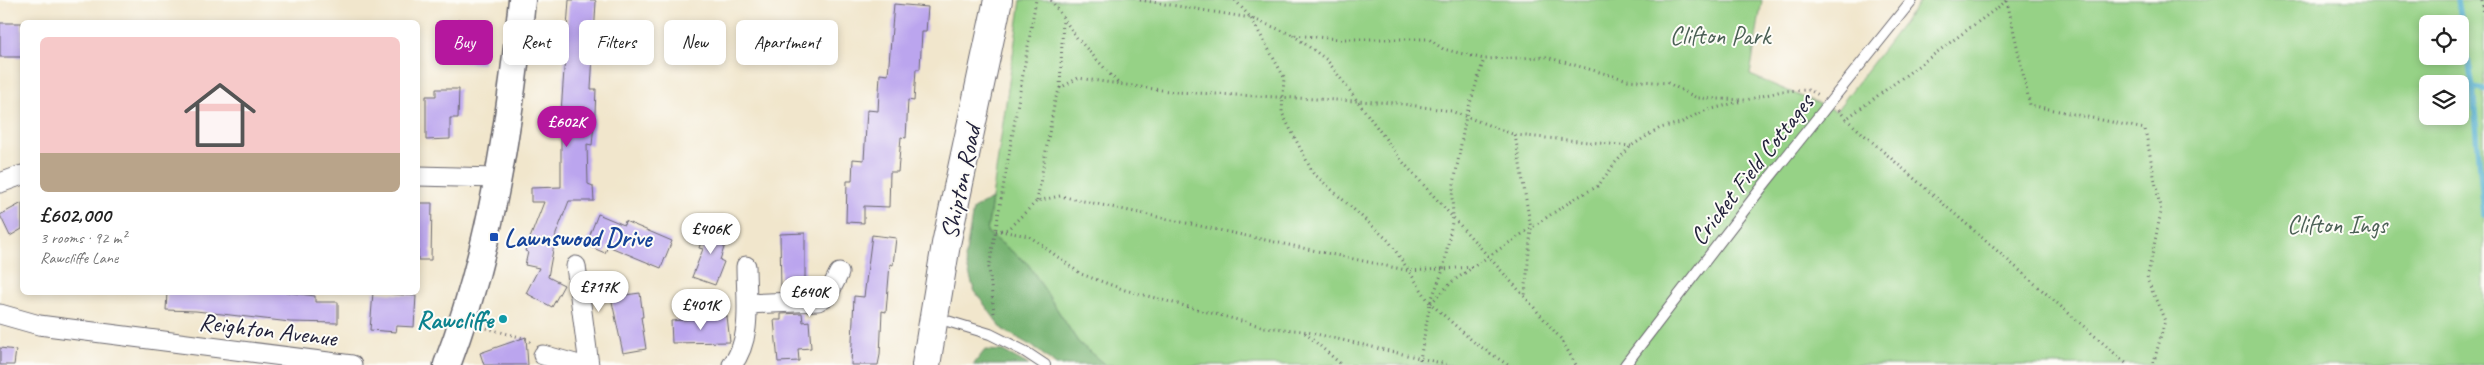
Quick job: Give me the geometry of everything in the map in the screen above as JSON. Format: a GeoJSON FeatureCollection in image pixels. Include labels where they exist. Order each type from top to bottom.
{"type":"FeatureCollection","features":[{"type":"Feature","properties":{"kind":"main road","name":"Shipton Road"},"geometry":{"type":"LineString","coordinates":[[926,365],[946,244],[998,0]]}},
{"type":"Feature","properties":{"kind":"street"},"geometry":{"type":"LineString","coordinates":[[447,365],[464,321],[482,253],[511,99],[522,0]]}},
{"type":"Feature","properties":{"kind":"street"},"geometry":{"type":"LineString","coordinates":[[0,183],[20,176]]}},
{"type":"Feature","properties":{"kind":"street"},"geometry":{"type":"LineString","coordinates":[[420,176],[496,178]]}},
{"type":"Feature","properties":{"kind":"street"},"geometry":{"type":"LineString","coordinates":[[576,266],[588,287],[588,365]]}},
{"type":"Feature","properties":{"kind":"street"},"geometry":{"type":"LineString","coordinates":[[736,364],[745,337],[747,304],[746,266]]}},
{"type":"Feature","properties":{"kind":"street"},"geometry":{"type":"LineString","coordinates":[[747,304],[818,301],[828,295],[839,273]]}},
{"type":"Feature","properties":{"kind":"street","name":"Reighton Avenue"},"geometry":{"type":"LineString","coordinates":[[0,314],[39,324],[352,365]]}},
{"type":"Feature","properties":{"kind":"street"},"geometry":{"type":"LineString","coordinates":[[543,355],[579,365]]}},
{"type":"Feature","properties":{"kind":"lane","name":"Cricket Field Cottages"},"geometry":{"type":"LineString","coordinates":[[1625,365],[1766,182],[1912,0]]}},
{"type":"Feature","properties":{"kind":"lane"},"geometry":{"type":"LineString","coordinates":[[934,317],[990,334],[1024,351],[1045,365]]}},
{"type":"Feature","properties":{"kind":"path"},"geometry":{"type":"LineString","coordinates":[[994,313],[989,268],[1036,0]]}},
{"type":"Feature","properties":{"kind":"path"},"geometry":{"type":"LineString","coordinates":[[1051,0],[1063,19],[1120,84]]}},
{"type":"Feature","properties":{"kind":"path"},"geometry":{"type":"LineString","coordinates":[[1140,0],[1251,18],[1293,35],[1327,60],[1402,161],[1490,256],[1525,297],[1561,340],[1576,365]]}},
{"type":"Feature","properties":{"kind":"path"},"geometry":{"type":"LineString","coordinates":[[1235,0],[1251,18],[1284,77],[1282,113],[1313,173],[1389,241],[1430,303],[1476,343],[1508,365]]}},
{"type":"Feature","properties":{"kind":"path"},"geometry":{"type":"LineString","coordinates":[[2482,0],[2484,15]]}},
{"type":"Feature","properties":{"kind":"path"},"geometry":{"type":"LineString","coordinates":[[1846,119],[2008,1],[2030,105],[2145,129],[2161,212],[2146,279],[2165,322],[2153,365]]}},
{"type":"Feature","properties":{"kind":"path"},"geometry":{"type":"LineString","coordinates":[[1037,202],[1055,100],[1060,88],[1063,19]]}},
{"type":"Feature","properties":{"kind":"path"},"geometry":{"type":"LineString","coordinates":[[1293,35],[1339,39],[1429,39],[1443,49],[1484,59],[1546,57],[1628,80],[1668,83],[1697,98],[1746,100]]}},
{"type":"Feature","properties":{"kind":"path"},"geometry":{"type":"LineString","coordinates":[[1419,365],[1430,303],[1442,270],[1453,217],[1452,195],[1466,116],[1484,59]]}},
{"type":"Feature","properties":{"kind":"path"},"geometry":{"type":"LineString","coordinates":[[1060,88],[1078,78],[1175,92],[1396,103],[1451,111],[1515,135],[1631,146]]}},
{"type":"Feature","properties":{"kind":"path"},"geometry":{"type":"LineString","coordinates":[[1430,303],[1453,281],[1473,267],[1574,199],[1598,186],[1615,163],[1631,146],[1660,128],[1681,123],[1701,112],[1746,100],[1782,92],[1809,90],[1832,101],[1846,119],[2128,365]]}},
{"type":"Feature","properties":{"kind":"path"},"geometry":{"type":"LineString","coordinates":[[1515,135],[1531,229],[1525,297]]}},
{"type":"Feature","properties":{"kind":"path"},"geometry":{"type":"LineString","coordinates":[[996,231],[1008,229],[1037,202],[1060,196],[1410,272],[1473,267]]}},
{"type":"Feature","properties":{"kind":"path"},"geometry":{"type":"LineString","coordinates":[[996,231],[1029,236],[1081,274],[1125,290],[1264,327],[1303,331],[1450,365]]}},
{"type":"Feature","properties":{"kind":"path"},"geometry":{"type":"LineString","coordinates":[[464,321],[527,340],[543,355]]}},
{"type":"Feature","properties":{"kind":"path"},"geometry":{"type":"LineString","coordinates":[[1303,331],[1342,365]]}},
{"type":"Feature","properties":{"kind":"green space"},"geometry":{"type":"Polygon","coordinates":[[[1021,0],[1762,0],[1750,75],[1836,111],[1921,0],[2484,0],[2484,365],[1105,365],[1078,342],[1028,264],[987,232],[1021,0]]]}},
{"type":"Feature","properties":{"kind":"green space"},"geometry":{"type":"Polygon","coordinates":[[[992,199],[987,232],[1028,264],[1078,342],[1105,365],[1056,365],[1035,348],[1002,329],[974,290],[965,259],[973,209],[992,199]]]}},
{"type":"Feature","properties":{"kind":"green space"},"geometry":{"type":"Polygon","coordinates":[[[985,350],[1003,351],[1029,365],[973,365],[985,350]]]}},
{"type":"Feature","properties":{"kind":"building"},"geometry":{"type":"Polygon","coordinates":[[[569,0],[595,0],[595,20],[579,20],[579,65],[592,65],[591,89],[596,89],[592,145],[587,144],[588,184],[593,186],[594,201],[569,201],[556,234],[548,277],[564,285],[552,307],[526,293],[539,268],[525,265],[528,252],[525,251],[544,202],[531,202],[531,188],[561,187],[561,112],[564,65],[569,65],[569,0]]]}},
{"type":"Feature","properties":{"kind":"building"},"geometry":{"type":"Polygon","coordinates":[[[894,4],[928,7],[926,32],[922,32],[920,69],[916,69],[914,101],[908,100],[906,138],[901,137],[898,172],[890,172],[889,207],[864,206],[864,223],[846,222],[847,181],[852,181],[853,159],[864,160],[867,110],[878,111],[880,74],[888,75],[894,4]]]}},
{"type":"Feature","properties":{"kind":"building"},"geometry":{"type":"Polygon","coordinates":[[[0,23],[20,23],[20,57],[0,57],[0,23]]]}},
{"type":"Feature","properties":{"kind":"building"},"geometry":{"type":"Polygon","coordinates":[[[436,89],[459,89],[458,118],[450,118],[450,139],[426,140],[426,96],[436,96],[436,89]]]}},
{"type":"Feature","properties":{"kind":"building"},"geometry":{"type":"Polygon","coordinates":[[[420,203],[432,203],[431,260],[420,260],[420,203]]]}},
{"type":"Feature","properties":{"kind":"building"},"geometry":{"type":"Polygon","coordinates":[[[20,204],[20,230],[10,236],[0,215],[20,204]]]}},
{"type":"Feature","properties":{"kind":"building"},"geometry":{"type":"Polygon","coordinates":[[[598,214],[624,225],[625,221],[672,241],[661,268],[608,246],[605,253],[586,245],[598,214]]]}},
{"type":"Feature","properties":{"kind":"building"},"geometry":{"type":"Polygon","coordinates":[[[707,224],[729,232],[720,260],[724,262],[715,285],[692,277],[703,249],[699,248],[707,224]]]}},
{"type":"Feature","properties":{"kind":"building"},"geometry":{"type":"Polygon","coordinates":[[[805,233],[805,287],[800,287],[800,290],[781,291],[780,234],[805,233]]]}},
{"type":"Feature","properties":{"kind":"building"},"geometry":{"type":"Polygon","coordinates":[[[872,235],[896,238],[893,265],[890,264],[886,312],[882,311],[880,355],[878,365],[851,365],[854,296],[864,297],[872,235]]]}},
{"type":"Feature","properties":{"kind":"building"},"geometry":{"type":"Polygon","coordinates":[[[640,293],[643,317],[641,317],[646,349],[623,353],[611,297],[640,293]]]}},
{"type":"Feature","properties":{"kind":"building"},"geometry":{"type":"Polygon","coordinates":[[[167,295],[308,295],[315,296],[315,302],[338,302],[338,323],[290,322],[196,311],[166,310],[167,295]]]}},
{"type":"Feature","properties":{"kind":"building"},"geometry":{"type":"Polygon","coordinates":[[[373,295],[416,296],[414,327],[397,326],[396,332],[370,330],[373,295]]]}},
{"type":"Feature","properties":{"kind":"building"},"geometry":{"type":"Polygon","coordinates":[[[802,313],[803,322],[809,321],[811,348],[798,349],[799,361],[778,362],[774,320],[781,320],[781,314],[802,313]]]}},
{"type":"Feature","properties":{"kind":"building"},"geometry":{"type":"Polygon","coordinates":[[[727,316],[730,342],[672,343],[671,321],[727,316]]]}},
{"type":"Feature","properties":{"kind":"building"},"geometry":{"type":"Polygon","coordinates":[[[526,337],[528,365],[484,365],[480,353],[526,337]]]}},
{"type":"Feature","properties":{"kind":"building"},"geometry":{"type":"Polygon","coordinates":[[[0,348],[16,350],[14,365],[0,365],[0,348]]]}},
{"type":"Feature","properties":{"kind":"waterway"},"geometry":{"type":"LineString","coordinates":[[2458,0],[2473,88],[2484,215]]}},
{"type":"Feature","properties":{"kind":"waterway"},"geometry":{"type":"LineString","coordinates":[[2473,88],[2484,90]]}},
{"type":"Feature","properties":{"kind":"place","name":"Lawnswood Drive"},"geometry":{"type":"Point","coordinates":[494,237]}},
{"type":"Feature","properties":{"kind":"place","name":"Rawcliffe"},"geometry":{"type":"Point","coordinates":[503,319]}},
{"type":"Feature","properties":{"kind":"park label","name":"Clifton Park"},"geometry":{"type":"Point","coordinates":[1720,35]}},
{"type":"Feature","properties":{"kind":"park label","name":"Clifton Ings"},"geometry":{"type":"Point","coordinates":[2337,224]}}]}
